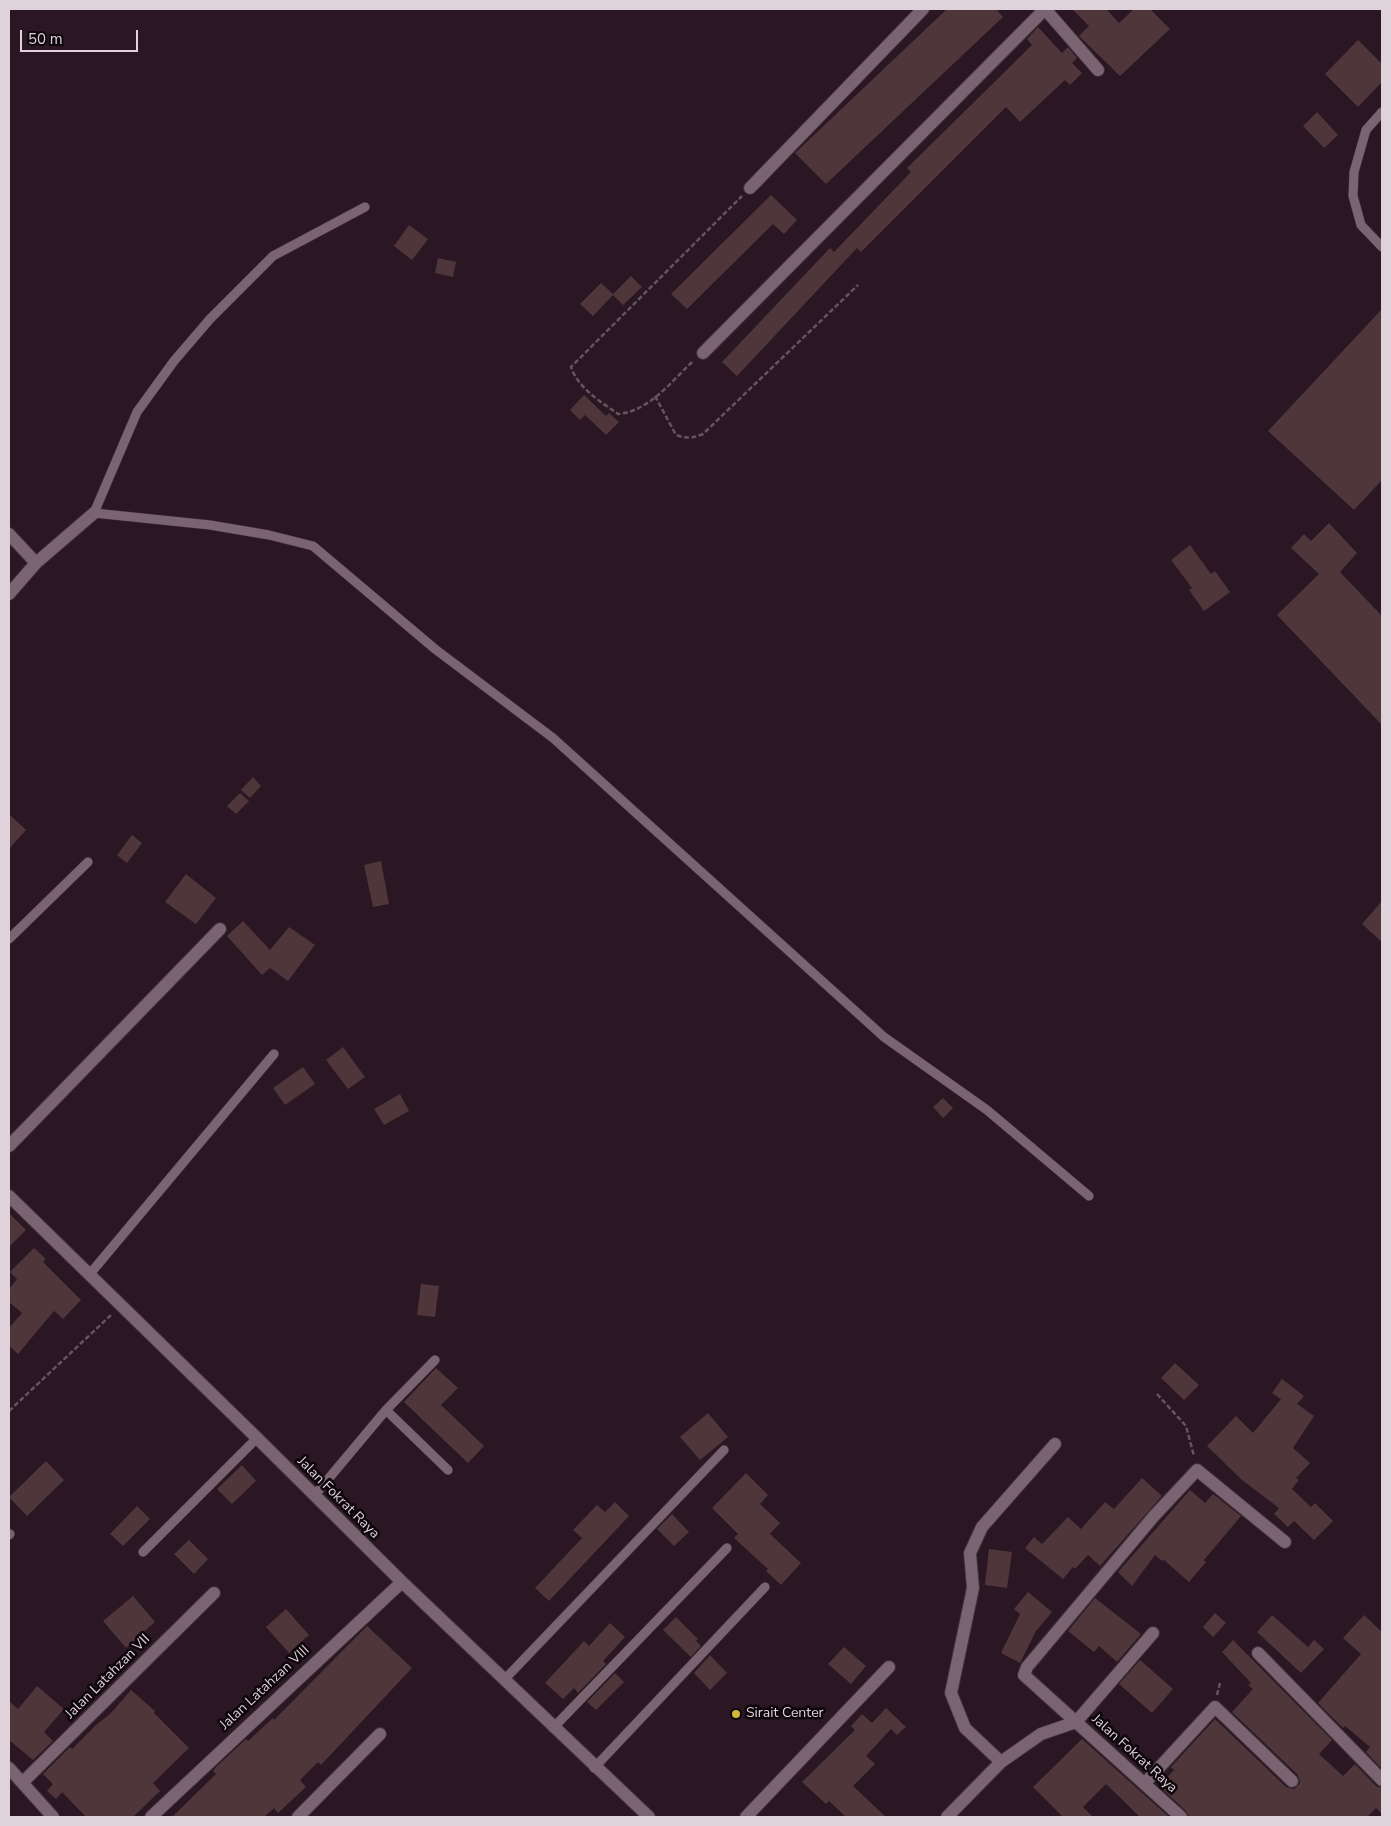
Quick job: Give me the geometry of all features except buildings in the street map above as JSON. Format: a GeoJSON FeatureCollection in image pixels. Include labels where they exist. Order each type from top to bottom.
{"type":"FeatureCollection","features":[{"type":"Feature","properties":{"kind":"street"},"geometry":{"type":"LineString","coordinates":[[750,188],[797,142],[923,9]]}},
{"type":"Feature","properties":{"kind":"street"},"geometry":{"type":"LineString","coordinates":[[703,353],[1045,9],[1098,70]]}},
{"type":"Feature","properties":{"kind":"street"},"geometry":{"type":"LineString","coordinates":[[9,594],[36,563],[94,513]]}},
{"type":"Feature","properties":{"kind":"street"},"geometry":{"type":"LineString","coordinates":[[9,534],[36,563]]}},
{"type":"Feature","properties":{"kind":"street"},"geometry":{"type":"LineString","coordinates":[[9,1146],[220,929]]}},
{"type":"Feature","properties":{"kind":"street","name":"Jalan Fokrat Raya"},"geometry":{"type":"LineString","coordinates":[[9,1196],[402,1582],[594,1768],[649,1817]]}},
{"type":"Feature","properties":{"kind":"street"},"geometry":{"type":"LineString","coordinates":[[1001,1762],[965,1728],[950,1693],[973,1588],[970,1553],[982,1528],[1056,1444]]}},
{"type":"Feature","properties":{"kind":"street"},"geometry":{"type":"LineString","coordinates":[[1152,1633],[1076,1722],[1026,1678],[1024,1673],[1154,1516],[1197,1470],[1285,1542]]}},
{"type":"Feature","properties":{"kind":"street","name":"Jalan Latahzan VIII"},"geometry":{"type":"LineString","coordinates":[[151,1817],[402,1582]]}},
{"type":"Feature","properties":{"kind":"street","name":"Jalan Latahzan VII"},"geometry":{"type":"LineString","coordinates":[[22,1782],[214,1594]]}},
{"type":"Feature","properties":{"kind":"street"},"geometry":{"type":"LineString","coordinates":[[1258,1653],[1382,1780]]}},
{"type":"Feature","properties":{"kind":"street"},"geometry":{"type":"LineString","coordinates":[[746,1817],[889,1666]]}},
{"type":"Feature","properties":{"kind":"street"},"geometry":{"type":"LineString","coordinates":[[1145,1783],[1215,1707],[1292,1781]]}},
{"type":"Feature","properties":{"kind":"street","name":"Jalan Fokrat Raya"},"geometry":{"type":"LineString","coordinates":[[947,1817],[1001,1762],[1041,1734],[1076,1722],[1182,1817]]}},
{"type":"Feature","properties":{"kind":"street"},"geometry":{"type":"LineString","coordinates":[[298,1817],[380,1734]]}},
{"type":"Feature","properties":{"kind":"street"},"geometry":{"type":"LineString","coordinates":[[10,1770],[53,1817]]}},
{"type":"Feature","properties":{"kind":"lane"},"geometry":{"type":"LineString","coordinates":[[1382,112],[1366,130],[1354,172],[1353,196],[1361,226],[1382,247]]}},
{"type":"Feature","properties":{"kind":"lane"},"geometry":{"type":"LineString","coordinates":[[365,207],[273,256],[210,319],[174,361],[137,412],[94,513],[210,524],[313,546],[435,649],[552,738],[884,1037],[986,1110],[1089,1196]]}},
{"type":"Feature","properties":{"kind":"lane"},"geometry":{"type":"LineString","coordinates":[[9,939],[88,862]]}},
{"type":"Feature","properties":{"kind":"lane"},"geometry":{"type":"LineString","coordinates":[[89,1275],[274,1054]]}},
{"type":"Feature","properties":{"kind":"lane"},"geometry":{"type":"LineString","coordinates":[[314,1496],[386,1410],[435,1360]]}},
{"type":"Feature","properties":{"kind":"lane"},"geometry":{"type":"LineString","coordinates":[[386,1410],[448,1470]]}},
{"type":"Feature","properties":{"kind":"lane"},"geometry":{"type":"LineString","coordinates":[[143,1552],[257,1438]]}},
{"type":"Feature","properties":{"kind":"lane"},"geometry":{"type":"LineString","coordinates":[[504,1680],[724,1450]]}},
{"type":"Feature","properties":{"kind":"lane"},"geometry":{"type":"LineString","coordinates":[[553,1728],[727,1548]]}},
{"type":"Feature","properties":{"kind":"lane"},"geometry":{"type":"LineString","coordinates":[[594,1768],[765,1587]]}},
{"type":"Feature","properties":{"kind":"path"},"geometry":{"type":"LineString","coordinates":[[703,353],[647,405],[632,413],[618,414],[575,377],[572,367],[750,188]]}},
{"type":"Feature","properties":{"kind":"path"},"geometry":{"type":"LineString","coordinates":[[655,396],[676,435],[684,438],[703,434],[858,285]]}},
{"type":"Feature","properties":{"kind":"path"},"geometry":{"type":"LineString","coordinates":[[9,1411],[121,1305]]}},
{"type":"Feature","properties":{"kind":"path"},"geometry":{"type":"LineString","coordinates":[[1157,1394],[1178,1415],[1189,1432],[1197,1470]]}},
{"type":"Feature","properties":{"kind":"place","name":"Sirait Center"},"geometry":{"type":"Point","coordinates":[736,1714]}}]}
